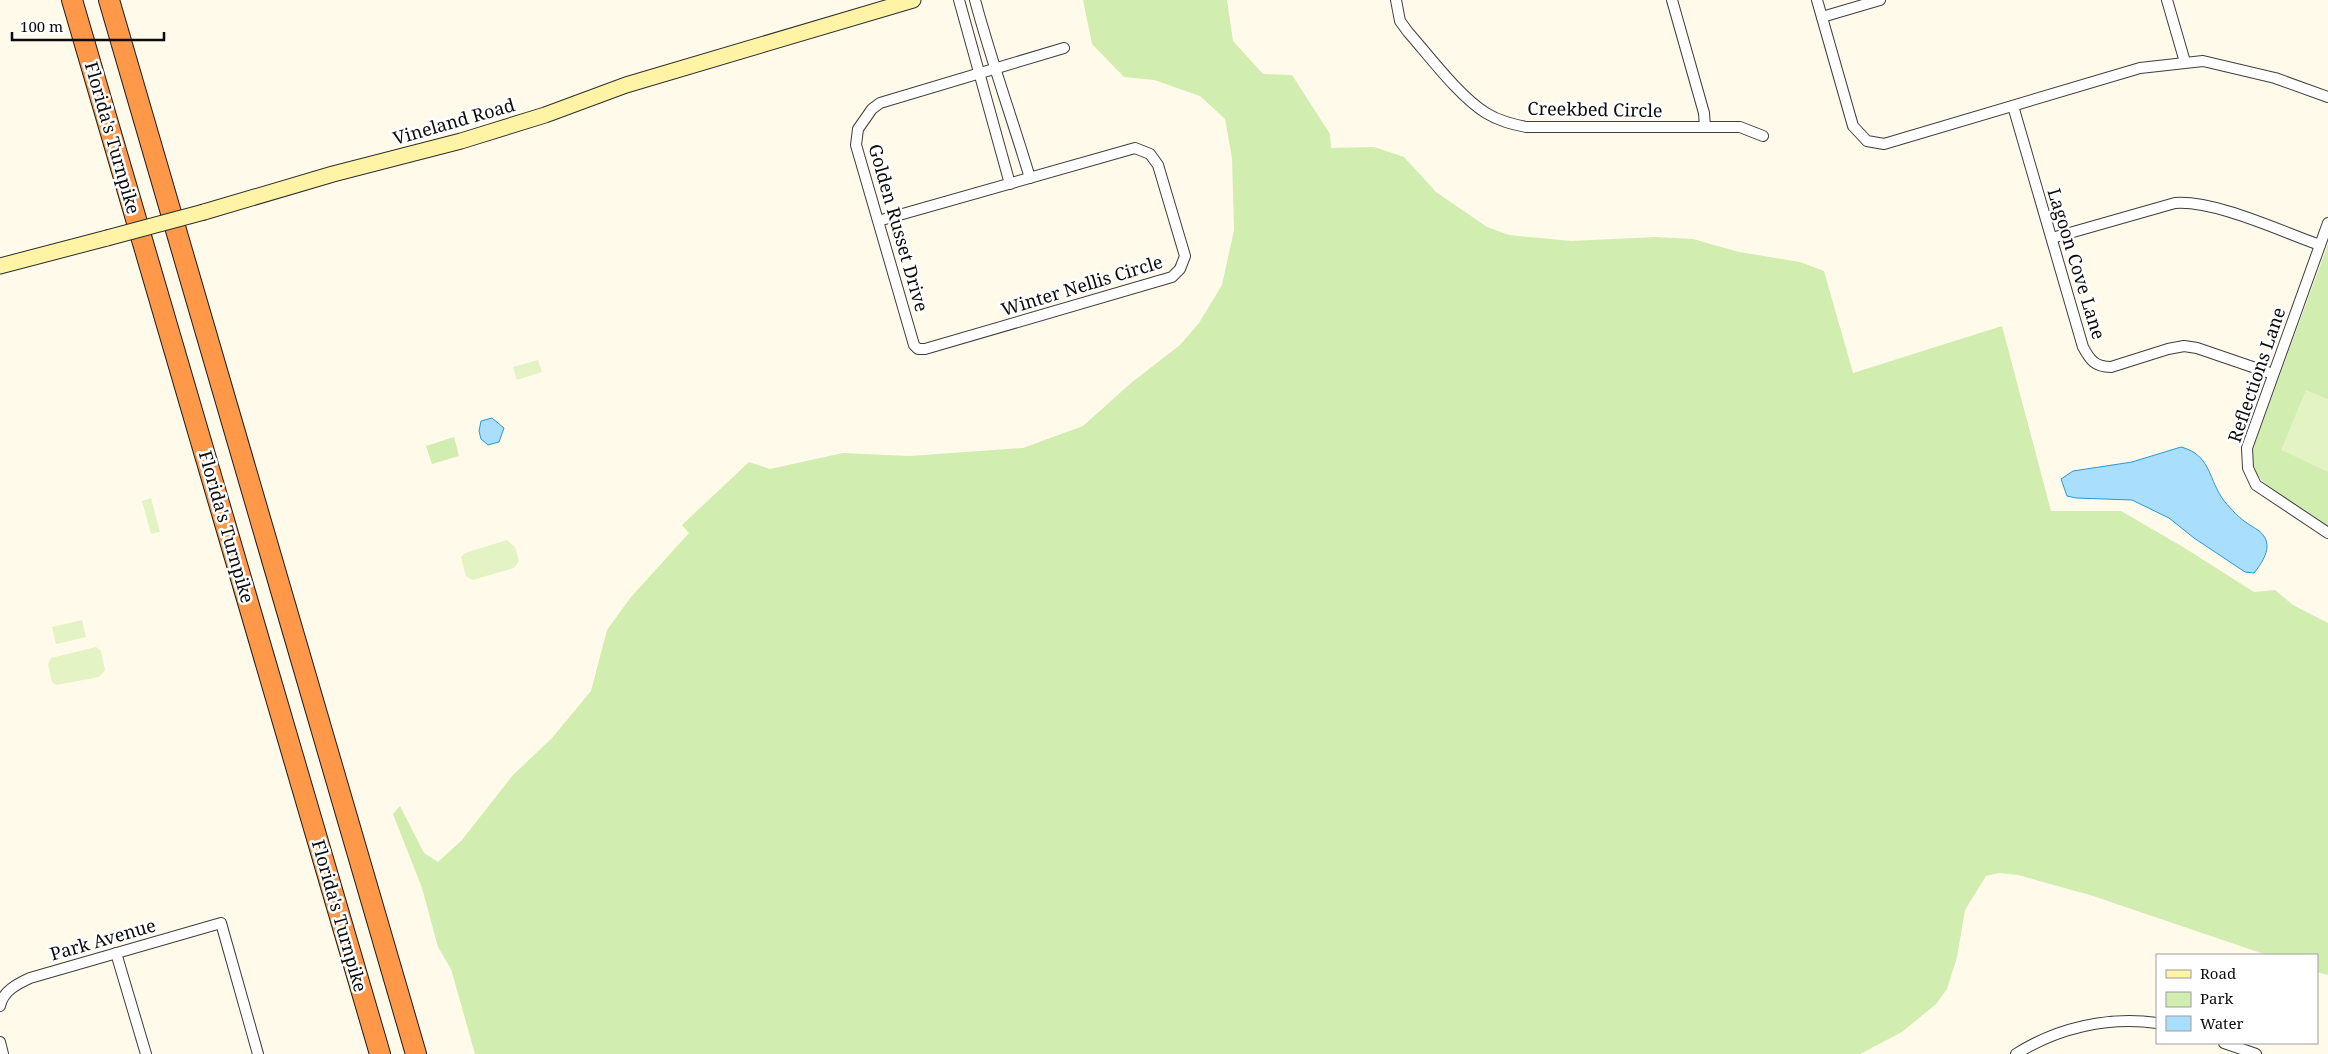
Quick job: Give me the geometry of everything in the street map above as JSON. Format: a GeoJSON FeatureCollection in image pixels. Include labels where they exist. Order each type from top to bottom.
{"type":"FeatureCollection","features":[{"type":"Feature","properties":{"kind":"highway","name":"Florida's Turnpike"},"geometry":{"type":"LineString","coordinates":[[72,0],[380,1054]]}},
{"type":"Feature","properties":{"kind":"highway","name":"Florida's Turnpike"},"geometry":{"type":"LineString","coordinates":[[109,0],[416,1054]]}},
{"type":"Feature","properties":{"kind":"main road","name":"Vineland Road"},"geometry":{"type":"LineString","coordinates":[[0,266],[204,212],[333,174],[453,143],[545,115],[626,85],[913,0]]}},
{"type":"Feature","properties":{"kind":"street"},"geometry":{"type":"LineString","coordinates":[[959,0],[1010,184]]}},
{"type":"Feature","properties":{"kind":"street"},"geometry":{"type":"LineString","coordinates":[[976,0],[985,37],[997,68],[1030,178]]}},
{"type":"Feature","properties":{"kind":"street","name":"Creekbed Circle"},"geometry":{"type":"LineString","coordinates":[[1396,0],[1400,21],[1408,32],[1471,102],[1486,114],[1505,123],[1526,127],[1740,127],[1763,136]]}},
{"type":"Feature","properties":{"kind":"street"},"geometry":{"type":"LineString","coordinates":[[1672,0],[1704,113],[1705,127]]}},
{"type":"Feature","properties":{"kind":"street"},"geometry":{"type":"LineString","coordinates":[[1817,0],[1853,126],[1867,141],[1884,144],[2140,68],[2185,62],[2203,61],[2248,70],[2328,98]]}},
{"type":"Feature","properties":{"kind":"street"},"geometry":{"type":"LineString","coordinates":[[1822,17],[1880,0]]}},
{"type":"Feature","properties":{"kind":"street"},"geometry":{"type":"LineString","coordinates":[[2167,0],[2185,62]]}},
{"type":"Feature","properties":{"kind":"street"},"geometry":{"type":"LineString","coordinates":[[971,41],[985,37]]}},
{"type":"Feature","properties":{"kind":"street","name":"Golden Russet Drive"},"geometry":{"type":"LineString","coordinates":[[918,349],[914,344],[856,145],[858,129],[872,109],[880,103],[1064,48]]}},
{"type":"Feature","properties":{"kind":"street","name":"Lagoon Cove Lane"},"geometry":{"type":"LineString","coordinates":[[2013,106],[2083,347],[2090,360],[2099,367],[2111,367],[2168,349],[2184,346],[2197,348],[2274,374]]}},
{"type":"Feature","properties":{"kind":"street","name":"Winter Nellis Circle"},"geometry":{"type":"LineString","coordinates":[[878,221],[1135,148],[1150,154],[1158,165],[1185,256],[1180,269],[1172,277],[925,349],[918,349]]}},
{"type":"Feature","properties":{"kind":"street"},"geometry":{"type":"LineString","coordinates":[[2052,238],[2175,203],[2189,202],[2210,205],[2320,245]]}},
{"type":"Feature","properties":{"kind":"street","name":"Reflections Lane"},"geometry":{"type":"LineString","coordinates":[[2328,223],[2247,448],[2248,468],[2256,485],[2328,533]]}},
{"type":"Feature","properties":{"kind":"street","name":"Park Avenue"},"geometry":{"type":"LineString","coordinates":[[0,1002],[12,987],[30,978],[222,923],[258,1054]]}},
{"type":"Feature","properties":{"kind":"street"},"geometry":{"type":"LineString","coordinates":[[116,953],[146,1054]]}},
{"type":"Feature","properties":{"kind":"street"},"geometry":{"type":"LineString","coordinates":[[2016,1054],[2037,1040],[2086,1025],[2131,1021],[2156,1023]]}},
{"type":"Feature","properties":{"kind":"street"},"geometry":{"type":"LineString","coordinates":[[0,1042],[3,1054]]}},
{"type":"Feature","properties":{"kind":"street"},"geometry":{"type":"LineString","coordinates":[[2227,1044],[2256,1054]]}},
{"type":"Feature","properties":{"kind":"green space"},"geometry":{"type":"Polygon","coordinates":[[[1083,0],[1227,0],[1233,41],[1263,74],[1292,75],[1330,134],[1331,148],[1374,147],[1404,157],[1436,192],[1487,227],[1509,235],[1571,241],[1656,237],[1693,239],[1739,252],[1800,262],[1824,271],[1853,373],[2002,326],[2051,511],[2121,511],[2183,547],[2254,592],[2275,590],[2293,605],[2328,623],[2328,975],[2318,972],[2318,954],[2264,954],[2090,895],[2018,875],[1999,873],[1986,876],[1965,910],[1957,957],[1947,989],[1936,1004],[1902,1032],[1860,1054],[475,1054],[451,969],[438,947],[422,888],[393,814],[400,806],[424,853],[438,862],[462,840],[513,775],[552,738],[591,691],[607,630],[631,597],[689,533],[682,525],[749,462],[770,469],[843,453],[909,456],[1023,448],[1083,426],[1131,383],[1180,345],[1199,323],[1222,285],[1234,230],[1232,158],[1225,119],[1200,96],[1154,80],[1124,77],[1092,44],[1083,0]]]}},
{"type":"Feature","properties":{"kind":"green space"},"geometry":{"type":"Polygon","coordinates":[[[2328,244],[2328,527],[2291,504],[2264,482],[2255,471],[2251,454],[2328,244]]]}},
{"type":"Feature","properties":{"kind":"green space"},"geometry":{"type":"Polygon","coordinates":[[[538,360],[542,372],[517,380],[513,367],[538,360]]]}},
{"type":"Feature","properties":{"kind":"green space"},"geometry":{"type":"Polygon","coordinates":[[[2306,390],[2328,399],[2328,472],[2281,450],[2306,390]]]}},
{"type":"Feature","properties":{"kind":"green space"},"geometry":{"type":"Polygon","coordinates":[[[454,437],[459,456],[432,464],[426,446],[454,437]]]}},
{"type":"Feature","properties":{"kind":"green space"},"geometry":{"type":"Polygon","coordinates":[[[151,498],[160,532],[151,534],[142,501],[151,498]]]}},
{"type":"Feature","properties":{"kind":"green space"},"geometry":{"type":"Polygon","coordinates":[[[507,540],[515,547],[519,561],[514,568],[472,580],[466,576],[461,557],[465,553],[507,540]]]}},
{"type":"Feature","properties":{"kind":"green space"},"geometry":{"type":"Polygon","coordinates":[[[82,620],[86,637],[56,644],[52,627],[82,620]]]}},
{"type":"Feature","properties":{"kind":"green space"},"geometry":{"type":"Polygon","coordinates":[[[96,647],[101,651],[105,670],[99,677],[56,685],[52,682],[48,664],[51,658],[96,647]]]}},
{"type":"Feature","properties":{"kind":"water"},"geometry":{"type":"Polygon","coordinates":[[[492,418],[504,428],[499,442],[488,445],[481,439],[479,431],[481,421],[492,418]]]}},
{"type":"Feature","properties":{"kind":"water"},"geometry":{"type":"Polygon","coordinates":[[[2181,447],[2199,456],[2225,502],[2241,519],[2260,532],[2266,540],[2267,550],[2254,573],[2245,572],[2194,538],[2169,518],[2132,500],[2067,496],[2061,479],[2073,471],[2132,462],[2181,447]]]}}]}
